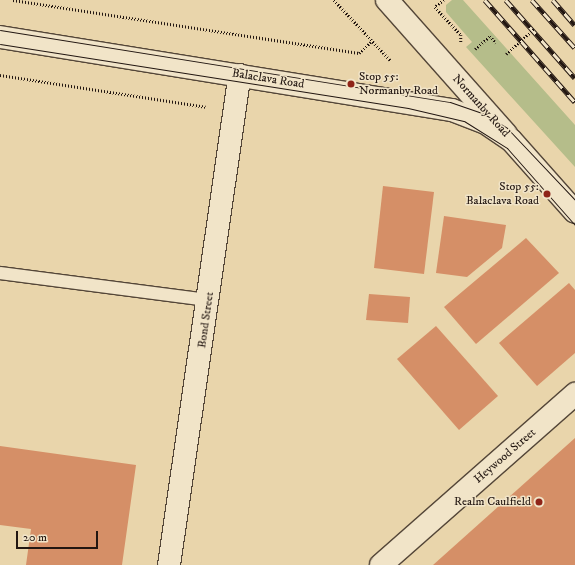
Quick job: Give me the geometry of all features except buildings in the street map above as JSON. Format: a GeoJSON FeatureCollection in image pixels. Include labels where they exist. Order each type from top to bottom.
{"type":"FeatureCollection","features":[{"type":"Feature","properties":{"kind":"street","name":"Normanby Road"},"geometry":{"type":"LineString","coordinates":[[387,0],[575,212]]}},
{"type":"Feature","properties":{"kind":"street","name":"Balaclava Road"},"geometry":{"type":"LineString","coordinates":[[0,37],[240,74],[452,110],[498,130],[523,152]]}},
{"type":"Feature","properties":{"kind":"street","name":"Bond Street"},"geometry":{"type":"LineString","coordinates":[[169,565],[209,300],[240,74]]}},
{"type":"Feature","properties":{"kind":"street","name":"Heywood Street"},"geometry":{"type":"LineString","coordinates":[[381,565],[575,394]]}},
{"type":"Feature","properties":{"kind":"lane"},"geometry":{"type":"LineString","coordinates":[[0,273],[209,300]]}},
{"type":"Feature","properties":{"kind":"path"},"geometry":{"type":"LineString","coordinates":[[13,0],[359,53],[372,42]]}},
{"type":"Feature","properties":{"kind":"path"},"geometry":{"type":"LineString","coordinates":[[334,0],[391,61]]}},
{"type":"Feature","properties":{"kind":"path"},"geometry":{"type":"LineString","coordinates":[[444,0],[435,7],[461,35],[461,42]]}},
{"type":"Feature","properties":{"kind":"path"},"geometry":{"type":"LineString","coordinates":[[506,54],[534,28]]}},
{"type":"Feature","properties":{"kind":"path"},"geometry":{"type":"LineString","coordinates":[[475,49],[490,36],[496,43]]}},
{"type":"Feature","properties":{"kind":"path"},"geometry":{"type":"LineString","coordinates":[[0,75],[206,107]]}},
{"type":"Feature","properties":{"kind":"green space"},"geometry":{"type":"Polygon","coordinates":[[[452,0],[463,0],[575,125],[575,167],[466,47],[472,42],[446,12],[446,5],[452,0]]]}},
{"type":"Feature","properties":{"kind":"tram line"},"geometry":{"type":"LineString","coordinates":[[0,30],[450,102],[484,114],[507,128],[575,200]]}},
{"type":"Feature","properties":{"kind":"tram line"},"geometry":{"type":"LineString","coordinates":[[0,44],[408,108],[464,121],[507,148],[575,225]]}},
{"type":"Feature","properties":{"kind":"railway"},"geometry":{"type":"LineString","coordinates":[[485,0],[575,102]]}},
{"type":"Feature","properties":{"kind":"railway"},"geometry":{"type":"LineString","coordinates":[[506,0],[575,78]]}},
{"type":"Feature","properties":{"kind":"railway"},"geometry":{"type":"LineString","coordinates":[[532,0],[575,48]]}},
{"type":"Feature","properties":{"kind":"railway"},"geometry":{"type":"LineString","coordinates":[[553,0],[575,25]]}},
{"type":"Feature","properties":{"kind":"place","name":"Stop 55: Normanby Road"},"geometry":{"type":"Point","coordinates":[351,84]}},
{"type":"Feature","properties":{"kind":"place","name":"Stop 55: Balaclava Road"},"geometry":{"type":"Point","coordinates":[547,194]}},
{"type":"Feature","properties":{"kind":"place","name":"Realm Caulfield"},"geometry":{"type":"Point","coordinates":[539,502]}}]}
